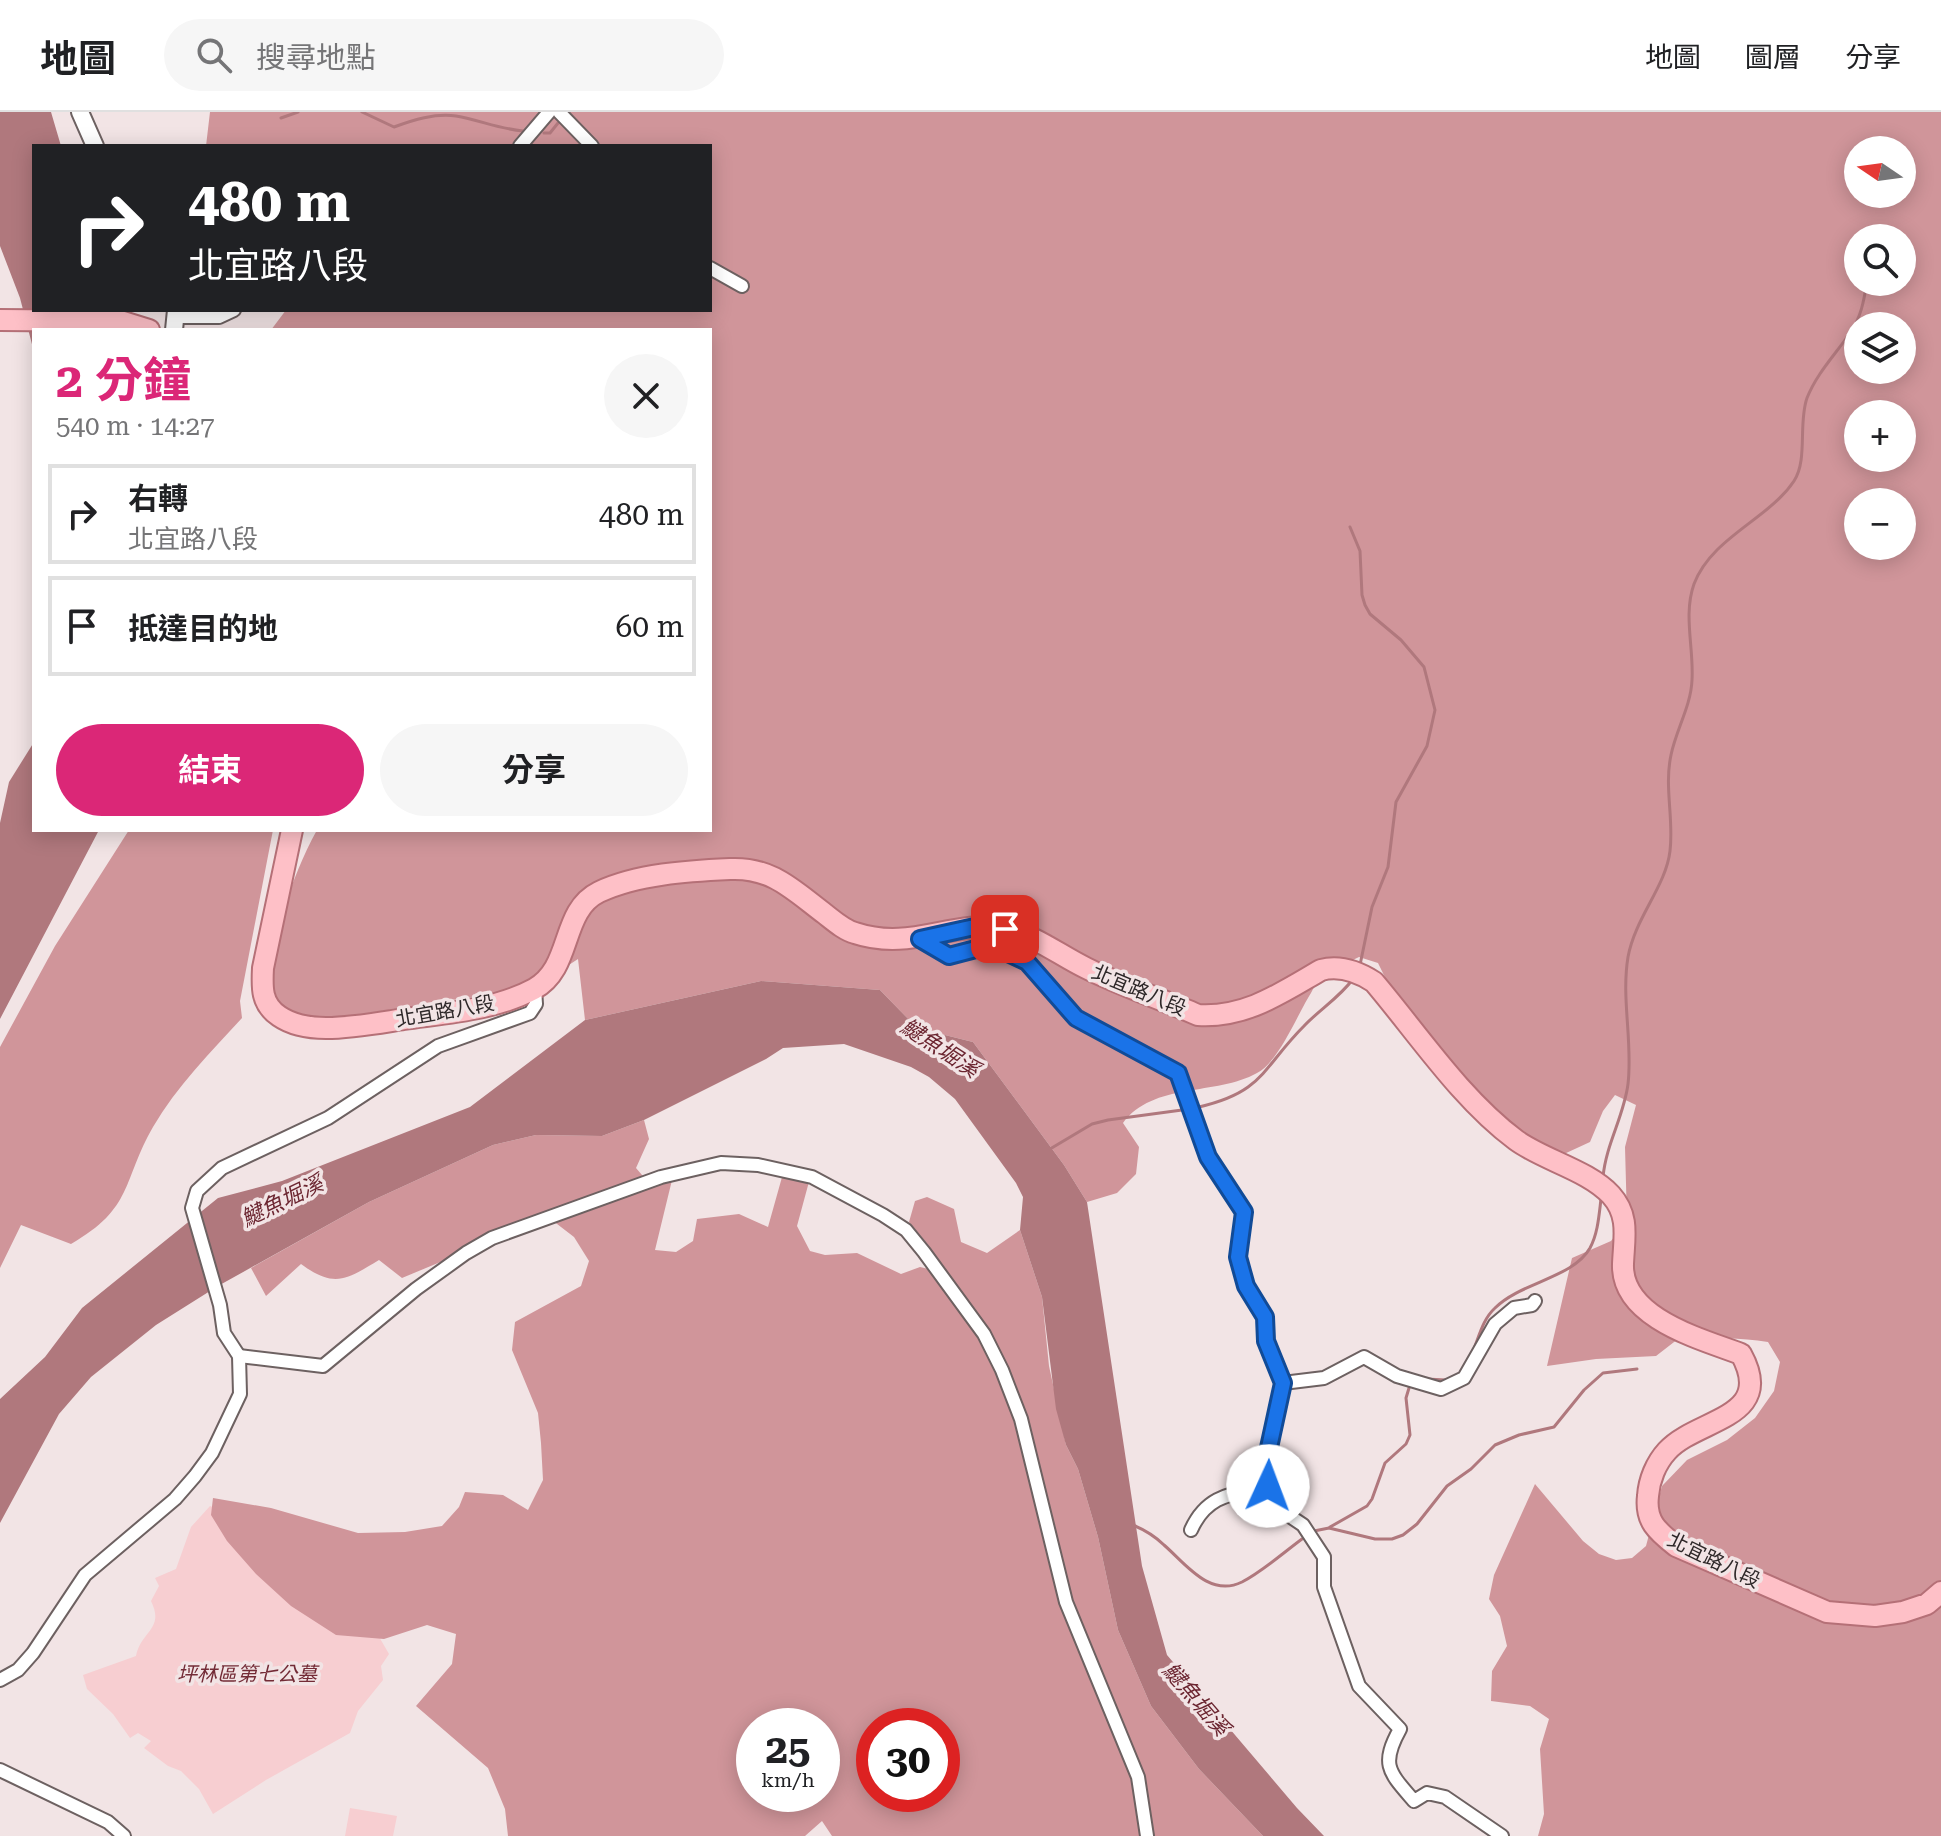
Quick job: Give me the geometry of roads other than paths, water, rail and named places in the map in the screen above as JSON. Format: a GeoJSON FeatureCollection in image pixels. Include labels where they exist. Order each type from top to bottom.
{"type":"FeatureCollection","features":[{"type":"Feature","properties":{"kind":"main road"},"geometry":{"type":"LineString","coordinates":[[0,320],[120,321],[144,328]]}},
{"type":"Feature","properties":{"kind":"main road","name":"北宜路八段"},"geometry":{"type":"LineString","coordinates":[[292,832],[263,968],[264,998],[278,1015],[323,1028],[352,1027],[465,1010],[498,1003],[535,989],[558,965],[575,916],[585,900],[620,884],[732,869],[760,870],[779,878],[851,932],[878,940],[920,939],[979,926],[1029,936],[1087,968],[1198,1015],[1214,1016],[1252,1008],[1332,967],[1362,974],[1374,982],[1475,1103],[1495,1122],[1518,1142],[1610,1194],[1626,1220],[1623,1268],[1638,1303],[1670,1327],[1741,1354],[1748,1367],[1751,1376],[1746,1398],[1738,1409],[1681,1439],[1667,1451],[1656,1467],[1649,1484],[1646,1511],[1657,1531],[1676,1546],[1827,1612],[1875,1616],[1903,1612],[1927,1604],[1941,1592]]}},
{"type":"Feature","properties":{"kind":"street"},"geometry":{"type":"LineString","coordinates":[[80,112],[94,144]]}},
{"type":"Feature","properties":{"kind":"street"},"geometry":{"type":"LineString","coordinates":[[522,144],[549,112]]}},
{"type":"Feature","properties":{"kind":"street"},"geometry":{"type":"LineString","coordinates":[[559,112],[590,144]]}},
{"type":"Feature","properties":{"kind":"street"},"geometry":{"type":"LineString","coordinates":[[712,269],[742,286]]}},
{"type":"Feature","properties":{"kind":"street"},"geometry":{"type":"LineString","coordinates":[[175,319],[219,317],[230,312]]}},
{"type":"Feature","properties":{"kind":"street"},"geometry":{"type":"LineString","coordinates":[[920,939],[949,956],[991,945],[1027,962],[1076,1018],[1178,1073],[1208,1157],[1244,1212],[1238,1257],[1246,1286],[1265,1317],[1266,1341],[1283,1383],[1265,1466],[1268,1486],[1288,1515],[1303,1525],[1324,1557],[1324,1587],[1359,1686],[1400,1729],[1388,1750],[1388,1760],[1397,1780],[1414,1801],[1427,1793],[1445,1797],[1502,1836]]}},
{"type":"Feature","properties":{"kind":"street"},"geometry":{"type":"LineString","coordinates":[[0,1680],[18,1670],[33,1653],[85,1575],[175,1499],[195,1476],[212,1453],[240,1394],[239,1356],[224,1333],[220,1305],[192,1208],[197,1191],[222,1168],[328,1118],[438,1046],[530,1013],[536,1004],[535,989]]}},
{"type":"Feature","properties":{"kind":"street"},"geometry":{"type":"LineString","coordinates":[[239,1356],[323,1366],[416,1289],[492,1238],[661,1177],[721,1163],[758,1165],[812,1177],[906,1230],[984,1334],[1021,1419],[1066,1602],[1138,1777],[1147,1836]]}},
{"type":"Feature","properties":{"kind":"street"},"geometry":{"type":"LineString","coordinates":[[1283,1383],[1324,1378],[1364,1357],[1397,1376],[1441,1389],[1464,1378],[1495,1324],[1514,1308],[1532,1305],[1535,1301]]}},
{"type":"Feature","properties":{"kind":"street"},"geometry":{"type":"LineString","coordinates":[[1191,1530],[1198,1514],[1219,1497],[1268,1486]]}},
{"type":"Feature","properties":{"kind":"street"},"geometry":{"type":"LineString","coordinates":[[0,1770],[108,1822],[124,1836]]}},
{"type":"Feature","properties":{"kind":"water"},"geometry":{"type":"Polygon","coordinates":[[[0,112],[51,112],[60,144],[32,144],[32,312],[109,312],[111,321],[32,328],[32,344],[20,298],[0,246],[0,112]]]}},
{"type":"Feature","properties":{"kind":"water"},"geometry":{"type":"Polygon","coordinates":[[[32,745],[32,832],[98,832],[0,1019],[0,823],[9,782],[32,745]]]}},
{"type":"Feature","properties":{"kind":"water","name":"𩻸魚堀溪"},"geometry":{"type":"Polygon","coordinates":[[[761,981],[880,990],[917,1028],[973,1042],[1064,1165],[1087,1202],[1142,1566],[1167,1655],[1324,1836],[1263,1836],[1199,1769],[1151,1706],[1118,1630],[1098,1537],[1056,1409],[1042,1297],[1020,1230],[1023,1197],[955,1099],[929,1077],[911,1067],[844,1044],[783,1048],[644,1120],[602,1136],[536,1135],[493,1145],[369,1202],[218,1286],[156,1325],[91,1377],[59,1414],[0,1523],[0,1399],[45,1357],[82,1308],[218,1198],[282,1181],[470,1107],[585,1020],[761,981]]]}},
{"type":"Feature","properties":{"kind":"waterway"},"geometry":{"type":"LineString","coordinates":[[281,118],[298,112]]}},
{"type":"Feature","properties":{"kind":"waterway"},"geometry":{"type":"LineString","coordinates":[[362,112],[394,127],[448,115],[523,131]]}},
{"type":"Feature","properties":{"kind":"waterway"},"geometry":{"type":"LineString","coordinates":[[544,133],[550,133],[558,123]]}},
{"type":"Feature","properties":{"kind":"waterway"},"geometry":{"type":"LineString","coordinates":[[1603,1177],[1628,1084],[1628,957],[1637,929],[1663,877],[1670,851],[1669,767],[1691,690],[1689,608],[1694,584],[1714,553],[1770,507],[1794,481],[1801,463],[1807,398],[1821,372],[1857,321],[1864,296]]}},
{"type":"Feature","properties":{"kind":"waterway"},"geometry":{"type":"LineString","coordinates":[[1350,527],[1360,551],[1365,605],[1370,614],[1401,640],[1424,667],[1435,710],[1427,746],[1396,802],[1388,867],[1372,907],[1360,965]]}},
{"type":"Feature","properties":{"kind":"waterway"},"geometry":{"type":"LineString","coordinates":[[1199,1107],[1220,1101],[1250,1086],[1304,1026],[1353,979]]}},
{"type":"Feature","properties":{"kind":"waterway"},"geometry":{"type":"LineString","coordinates":[[1050,1149],[1092,1124],[1182,1110]]}},
{"type":"Feature","properties":{"kind":"waterway"},"geometry":{"type":"LineString","coordinates":[[1475,1346],[1485,1321],[1495,1308],[1518,1292],[1559,1273],[1582,1258],[1595,1236],[1601,1199]]}},
{"type":"Feature","properties":{"kind":"waterway"},"geometry":{"type":"LineString","coordinates":[[1314,1531],[1329,1528],[1375,1539],[1392,1539],[1403,1535],[1417,1524],[1447,1486],[1471,1469],[1495,1445],[1519,1435],[1554,1427],[1584,1390],[1603,1373],[1637,1369]]}},
{"type":"Feature","properties":{"kind":"waterway"},"geometry":{"type":"LineString","coordinates":[[1426,1379],[1446,1380]]}},
{"type":"Feature","properties":{"kind":"waterway"},"geometry":{"type":"LineString","coordinates":[[1330,1527],[1367,1506],[1385,1463],[1406,1444],[1410,1435],[1406,1398],[1409,1388]]}},
{"type":"Feature","properties":{"kind":"waterway"},"geometry":{"type":"LineString","coordinates":[[1133,1525],[1157,1539],[1198,1576],[1219,1586],[1242,1582],[1302,1539]]}},
{"type":"Feature","properties":{"kind":"park label","name":"坪林區第七公墓"},"geometry":{"type":"Point","coordinates":[247,1674]}}]}
